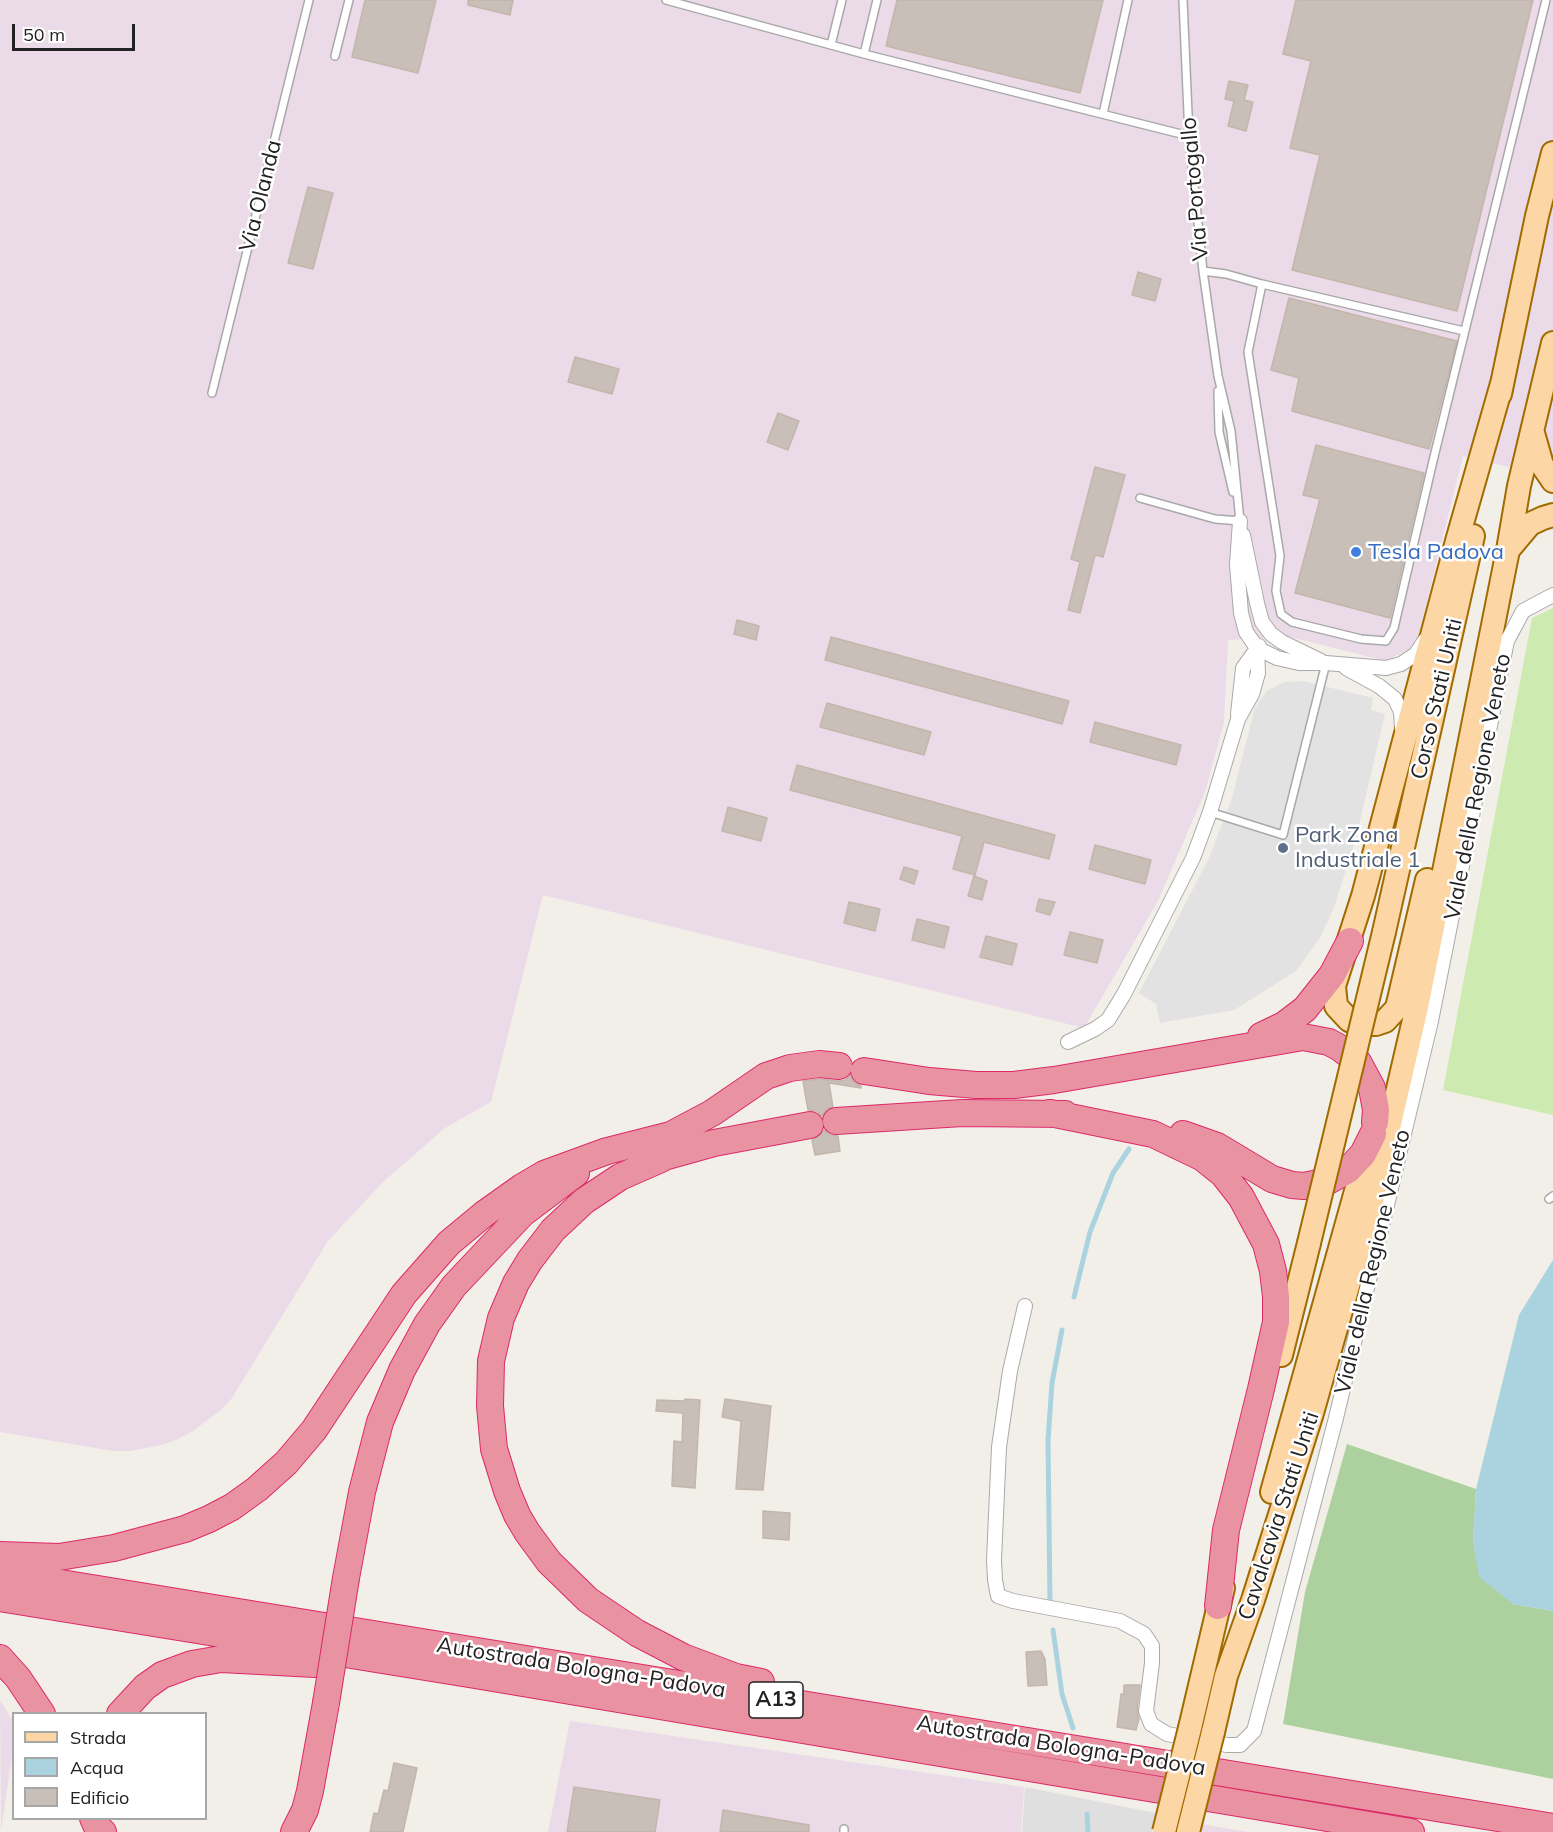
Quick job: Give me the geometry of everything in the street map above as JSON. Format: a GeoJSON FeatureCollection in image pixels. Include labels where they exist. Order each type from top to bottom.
{"type":"FeatureCollection","features":[{"type":"Feature","properties":{"kind":"highway"},"geometry":{"type":"LineString","coordinates":[[1204,1055],[1261,1036],[1284,1025],[1320,992],[1350,941]]}},
{"type":"Feature","properties":{"kind":"highway"},"geometry":{"type":"LineString","coordinates":[[836,1121],[962,1113],[1050,1113],[1119,1117],[1161,1126],[1217,1146],[1272,1179],[1304,1186],[1328,1181],[1348,1170],[1363,1154],[1374,1128],[1375,1096],[1364,1071],[1350,1055],[1329,1042],[1303,1037],[1054,1080],[1014,1084],[929,1081],[864,1071]]}},
{"type":"Feature","properties":{"kind":"highway"},"geometry":{"type":"LineString","coordinates":[[294,1832],[305,1810],[310,1791],[362,1492],[380,1422],[407,1361],[427,1324],[454,1286],[523,1213],[584,1167],[678,1133],[766,1076],[790,1068],[809,1065],[838,1066]]}},
{"type":"Feature","properties":{"kind":"highway"},"geometry":{"type":"LineString","coordinates":[[1050,1113],[1154,1134],[1203,1158],[1223,1174],[1241,1197],[1266,1244],[1273,1271],[1276,1322],[1262,1389],[1226,1530],[1218,1606]]}},
{"type":"Feature","properties":{"kind":"highway"},"geometry":{"type":"LineString","coordinates":[[562,1183],[622,1166],[661,1159],[714,1143],[810,1125]]}},
{"type":"Feature","properties":{"kind":"highway"},"geometry":{"type":"LineString","coordinates":[[0,1555],[60,1557],[114,1548],[185,1529],[232,1507],[257,1489],[286,1463],[314,1430],[404,1294],[449,1243],[475,1221],[522,1187],[551,1171],[608,1151],[678,1133]]}},
{"type":"Feature","properties":{"kind":"highway","name":"A13"},"geometry":{"type":"LineString","coordinates":[[661,1159],[600,1188],[568,1214],[553,1230],[516,1283],[495,1338],[489,1381],[494,1449],[499,1470],[517,1515],[527,1532],[549,1562],[574,1588],[605,1612],[654,1643],[707,1667],[736,1677],[1126,1740],[1372,1796]]}},
{"type":"Feature","properties":{"kind":"highway","name":"Autostrada Bologna-Padova"},"geometry":{"type":"LineString","coordinates":[[0,1573],[1553,1827]]}},
{"type":"Feature","properties":{"kind":"highway","name":"Autostrada Bologna-Padova"},"geometry":{"type":"LineString","coordinates":[[0,1598],[1411,1832]]}},
{"type":"Feature","properties":{"kind":"highway"},"geometry":{"type":"LineString","coordinates":[[0,1658],[18,1678],[41,1712]]}},
{"type":"Feature","properties":{"kind":"highway"},"geometry":{"type":"LineString","coordinates":[[121,1712],[138,1694],[162,1675],[192,1664],[221,1659],[475,1675]]}},
{"type":"Feature","properties":{"kind":"highway"},"geometry":{"type":"LineString","coordinates":[[94,1820],[103,1832]]}},
{"type":"Feature","properties":{"kind":"main road","name":"Corso Stati Uniti"},"geometry":{"type":"LineString","coordinates":[[1309,1243],[1454,627],[1503,380],[1553,153]]}},
{"type":"Feature","properties":{"kind":"main road","name":"Corso Stati Uniti"},"geometry":{"type":"LineString","coordinates":[[1372,1201],[1417,1007],[1519,486],[1553,343]]}},
{"type":"Feature","properties":{"kind":"main road"},"geometry":{"type":"LineString","coordinates":[[1503,380],[1350,941],[1334,986],[1336,1006],[1349,1020],[1358,1024],[1376,1024],[1392,1015],[1400,999],[1519,486]]}},
{"type":"Feature","properties":{"kind":"main road"},"geometry":{"type":"LineString","coordinates":[[1532,429],[1542,465],[1553,481]]}},
{"type":"Feature","properties":{"kind":"main road"},"geometry":{"type":"LineString","coordinates":[[1508,550],[1530,524],[1553,516]]}},
{"type":"Feature","properties":{"kind":"main road"},"geometry":{"type":"LineString","coordinates":[[1226,1676],[1242,1597],[1374,1128],[1408,989],[1427,880]]}},
{"type":"Feature","properties":{"kind":"main road","name":"Cavalcavia Stati Uniti"},"geometry":{"type":"LineString","coordinates":[[1188,1832],[1226,1676],[1253,1600],[1312,1413],[1372,1201]]}},
{"type":"Feature","properties":{"kind":"main road","name":"Cavalcavia Stati Uniti"},"geometry":{"type":"LineString","coordinates":[[1164,1832],[1309,1243]]}},
{"type":"Feature","properties":{"kind":"street","name":"Via Portogallo"},"geometry":{"type":"LineString","coordinates":[[1240,521],[1262,622],[1271,634]]}},
{"type":"Feature","properties":{"kind":"street","name":"Via Portogallo"},"geometry":{"type":"LineString","coordinates":[[1240,521],[1237,565],[1241,613],[1246,632],[1257,648]]}},
{"type":"Feature","properties":{"kind":"street","name":"Viale della Regione Veneto"},"geometry":{"type":"LineString","coordinates":[[1025,1306],[1010,1371],[999,1447],[994,1560],[994,1580],[998,1596],[1013,1601],[1120,1621],[1144,1634],[1152,1646],[1146,1711],[1151,1724],[1167,1734],[1227,1745],[1240,1745],[1254,1731],[1339,1407],[1431,1021],[1507,641],[1523,611],[1553,595]]}},
{"type":"Feature","properties":{"kind":"street"},"geometry":{"type":"LineString","coordinates":[[1257,648],[1277,658],[1299,663],[1386,668],[1401,664],[1416,654],[1435,626]]}},
{"type":"Feature","properties":{"kind":"street"},"geometry":{"type":"LineString","coordinates":[[1068,1042],[1108,1020],[1124,994],[1193,858],[1210,812],[1238,719],[1252,693],[1258,673],[1257,648],[1271,634],[1282,642],[1326,663]]}},
{"type":"Feature","properties":{"kind":"street"},"geometry":{"type":"LineString","coordinates":[[1341,666],[1380,686],[1395,699],[1401,712],[1403,744]]}},
{"type":"Feature","properties":{"kind":"lane","name":"Via Olanda"},"geometry":{"type":"LineString","coordinates":[[212,393],[309,0]]}},
{"type":"Feature","properties":{"kind":"lane"},"geometry":{"type":"LineString","coordinates":[[335,56],[349,0]]}},
{"type":"Feature","properties":{"kind":"lane"},"geometry":{"type":"LineString","coordinates":[[666,0],[864,54],[1190,136]]}},
{"type":"Feature","properties":{"kind":"lane"},"geometry":{"type":"LineString","coordinates":[[831,45],[842,0]]}},
{"type":"Feature","properties":{"kind":"lane"},"geometry":{"type":"LineString","coordinates":[[864,54],[877,0]]}},
{"type":"Feature","properties":{"kind":"lane"},"geometry":{"type":"LineString","coordinates":[[1104,114],[1128,0]]}},
{"type":"Feature","properties":{"kind":"lane","name":"Via Portogallo"},"geometry":{"type":"LineString","coordinates":[[1183,0],[1190,136],[1203,271],[1218,376],[1231,431],[1240,521]]}},
{"type":"Feature","properties":{"kind":"lane"},"geometry":{"type":"LineString","coordinates":[[1262,284],[1248,352],[1280,556],[1276,591],[1281,614],[1292,622],[1361,639],[1386,641],[1394,628],[1464,331],[1546,0]]}},
{"type":"Feature","properties":{"kind":"lane"},"geometry":{"type":"LineString","coordinates":[[1203,271],[1226,274],[1464,331]]}},
{"type":"Feature","properties":{"kind":"lane","name":"Via Portogallo"},"geometry":{"type":"LineString","coordinates":[[1218,376],[1220,432],[1240,521]]}},
{"type":"Feature","properties":{"kind":"lane"},"geometry":{"type":"LineString","coordinates":[[1140,498],[1215,519],[1240,521]]}},
{"type":"Feature","properties":{"kind":"lane"},"geometry":{"type":"LineString","coordinates":[[1210,812],[1283,835],[1326,663]]}},
{"type":"Feature","properties":{"kind":"shaded area"},"geometry":{"type":"Polygon","coordinates":[[[0,0],[1553,0],[1553,478],[1463,456],[1416,645],[1386,661],[1290,637],[1228,640],[1224,722],[1205,792],[1158,901],[1084,1028],[543,895],[491,1102],[445,1128],[383,1182],[328,1241],[232,1398],[221,1410],[178,1439],[162,1445],[130,1451],[113,1451],[0,1432],[0,0]]]}},
{"type":"Feature","properties":{"kind":"shaded area","name":"Park Zona Industriale 1"},"geometry":{"type":"Polygon","coordinates":[[[1303,681],[1373,698],[1371,710],[1385,714],[1356,838],[1335,905],[1320,938],[1296,971],[1234,1010],[1160,1023],[1156,1004],[1139,993],[1209,858],[1231,801],[1255,708],[1267,691],[1284,682],[1303,681]]]}},
{"type":"Feature","properties":{"kind":"shaded area"},"geometry":{"type":"Polygon","coordinates":[[[0,1700],[12,1720],[12,1755],[1,1832],[0,1700]]]}},
{"type":"Feature","properties":{"kind":"shaded area"},"geometry":{"type":"Polygon","coordinates":[[[570,1721],[1024,1787],[1021,1832],[548,1832],[570,1721]]]}},
{"type":"Feature","properties":{"kind":"shaded area"},"geometry":{"type":"Polygon","coordinates":[[[1025,1787],[1156,1813],[1152,1832],[1022,1832],[1025,1787]]]}},
{"type":"Feature","properties":{"kind":"shaded area"},"geometry":{"type":"Polygon","coordinates":[[[1202,1824],[1248,1832],[1200,1832],[1202,1824]]]}},
{"type":"Feature","properties":{"kind":"green space"},"geometry":{"type":"Polygon","coordinates":[[[1553,608],[1553,1115],[1443,1090],[1532,618],[1553,608]]]}},
{"type":"Feature","properties":{"kind":"green space"},"geometry":{"type":"Polygon","coordinates":[[[1347,1444],[1476,1489],[1473,1543],[1513,1604],[1553,1611],[1553,1779],[1283,1724],[1305,1592],[1347,1444]]]}},
{"type":"Feature","properties":{"kind":"water"},"geometry":{"type":"Polygon","coordinates":[[[1553,1260],[1553,1611],[1513,1604],[1479,1577],[1473,1543],[1476,1489],[1519,1315],[1553,1260]]]}},
{"type":"Feature","properties":{"kind":"building"},"geometry":{"type":"Polygon","coordinates":[[[365,0],[436,0],[418,73],[352,57],[365,0]]]}},
{"type":"Feature","properties":{"kind":"building"},"geometry":{"type":"Polygon","coordinates":[[[468,0],[513,0],[510,15],[468,5],[468,0]]]}},
{"type":"Feature","properties":{"kind":"building"},"geometry":{"type":"Polygon","coordinates":[[[897,0],[1103,0],[1080,93],[886,46],[897,0]]]}},
{"type":"Feature","properties":{"kind":"building"},"geometry":{"type":"Polygon","coordinates":[[[1296,0],[1533,0],[1457,311],[1292,270],[1320,155],[1290,148],[1311,61],[1283,54],[1296,0]]]}},
{"type":"Feature","properties":{"kind":"building"},"geometry":{"type":"Polygon","coordinates":[[[1229,81],[1248,85],[1244,100],[1253,102],[1246,131],[1228,126],[1234,101],[1225,99],[1229,81]]]}},
{"type":"Feature","properties":{"kind":"building"},"geometry":{"type":"Polygon","coordinates":[[[308,187],[333,193],[313,269],[288,263],[308,187]]]}},
{"type":"Feature","properties":{"kind":"building"},"geometry":{"type":"Polygon","coordinates":[[[1138,272],[1161,279],[1155,301],[1132,295],[1138,272]]]}},
{"type":"Feature","properties":{"kind":"building"},"geometry":{"type":"Polygon","coordinates":[[[1289,298],[1457,341],[1429,449],[1292,411],[1299,378],[1271,370],[1289,298]]]}},
{"type":"Feature","properties":{"kind":"building"},"geometry":{"type":"Polygon","coordinates":[[[575,357],[619,369],[612,394],[568,382],[575,357]]]}},
{"type":"Feature","properties":{"kind":"building"},"geometry":{"type":"Polygon","coordinates":[[[778,413],[799,421],[788,450],[767,442],[778,413]]]}},
{"type":"Feature","properties":{"kind":"building"},"geometry":{"type":"Polygon","coordinates":[[[1316,445],[1424,473],[1390,618],[1295,593],[1320,499],[1303,495],[1316,445]]]}},
{"type":"Feature","properties":{"kind":"building"},"geometry":{"type":"Polygon","coordinates":[[[1095,467],[1125,475],[1103,557],[1095,555],[1080,613],[1068,610],[1080,562],[1071,559],[1095,467]]]}},
{"type":"Feature","properties":{"kind":"building"},"geometry":{"type":"Polygon","coordinates":[[[737,620],[759,626],[756,640],[734,634],[737,620]]]}},
{"type":"Feature","properties":{"kind":"building"},"geometry":{"type":"Polygon","coordinates":[[[831,637],[1069,701],[1062,724],[825,660],[831,637]]]}},
{"type":"Feature","properties":{"kind":"building"},"geometry":{"type":"Polygon","coordinates":[[[827,703],[931,732],[924,755],[820,727],[827,703]]]}},
{"type":"Feature","properties":{"kind":"building"},"geometry":{"type":"Polygon","coordinates":[[[1095,722],[1181,745],[1176,765],[1090,742],[1095,722]]]}},
{"type":"Feature","properties":{"kind":"building"},"geometry":{"type":"Polygon","coordinates":[[[797,765],[1055,835],[1049,859],[984,842],[975,875],[953,869],[962,836],[790,790],[797,765]]]}},
{"type":"Feature","properties":{"kind":"building"},"geometry":{"type":"Polygon","coordinates":[[[728,807],[767,818],[761,841],[722,831],[728,807]]]}},
{"type":"Feature","properties":{"kind":"building"},"geometry":{"type":"Polygon","coordinates":[[[1095,845],[1151,860],[1145,884],[1089,869],[1095,845]]]}},
{"type":"Feature","properties":{"kind":"building"},"geometry":{"type":"Polygon","coordinates":[[[904,867],[918,871],[914,884],[900,879],[904,867]]]}},
{"type":"Feature","properties":{"kind":"building"},"geometry":{"type":"Polygon","coordinates":[[[974,876],[987,881],[982,900],[968,896],[974,876]]]}},
{"type":"Feature","properties":{"kind":"building"},"geometry":{"type":"Polygon","coordinates":[[[1039,899],[1055,902],[1050,915],[1036,911],[1039,899]]]}},
{"type":"Feature","properties":{"kind":"building"},"geometry":{"type":"Polygon","coordinates":[[[849,902],[880,909],[875,931],[844,923],[849,902]]]}},
{"type":"Feature","properties":{"kind":"building"},"geometry":{"type":"Polygon","coordinates":[[[917,919],[949,927],[944,948],[912,940],[917,919]]]}},
{"type":"Feature","properties":{"kind":"building"},"geometry":{"type":"Polygon","coordinates":[[[1070,932],[1103,940],[1097,963],[1064,955],[1070,932]]]}},
{"type":"Feature","properties":{"kind":"building"},"geometry":{"type":"Polygon","coordinates":[[[986,936],[1017,944],[1012,965],[980,957],[986,936]]]}},
{"type":"Feature","properties":{"kind":"building"},"geometry":{"type":"Polygon","coordinates":[[[850,1076],[861,1088],[829,1083],[833,1107],[827,1109],[822,1116],[816,1111],[808,1110],[803,1081],[819,1079],[838,1081],[850,1076]]]}},
{"type":"Feature","properties":{"kind":"building"},"geometry":{"type":"Polygon","coordinates":[[[824,1130],[830,1135],[838,1136],[840,1151],[815,1155],[812,1140],[819,1137],[824,1130]]]}},
{"type":"Feature","properties":{"kind":"building"},"geometry":{"type":"Polygon","coordinates":[[[685,1399],[700,1400],[695,1488],[672,1486],[674,1441],[682,1442],[683,1413],[656,1411],[657,1400],[684,1401],[685,1399]]]}},
{"type":"Feature","properties":{"kind":"building"},"geometry":{"type":"Polygon","coordinates":[[[725,1399],[771,1406],[763,1490],[736,1489],[741,1421],[722,1417],[725,1399]]]}},
{"type":"Feature","properties":{"kind":"building"},"geometry":{"type":"Polygon","coordinates":[[[763,1511],[790,1513],[789,1540],[763,1538],[763,1511]]]}},
{"type":"Feature","properties":{"kind":"building"},"geometry":{"type":"Polygon","coordinates":[[[1041,1651],[1045,1659],[1047,1685],[1028,1686],[1026,1652],[1041,1651]]]}},
{"type":"Feature","properties":{"kind":"building"},"geometry":{"type":"Polygon","coordinates":[[[1124,1685],[1140,1685],[1137,1710],[1139,1719],[1136,1730],[1117,1727],[1124,1685]]]}},
{"type":"Feature","properties":{"kind":"building"},"geometry":{"type":"Polygon","coordinates":[[[394,1763],[417,1768],[403,1832],[370,1832],[374,1813],[378,1814],[384,1790],[388,1791],[394,1763]]]}},
{"type":"Feature","properties":{"kind":"building"},"geometry":{"type":"Polygon","coordinates":[[[574,1787],[660,1800],[655,1832],[567,1832],[574,1787]]]}},
{"type":"Feature","properties":{"kind":"building"},"geometry":{"type":"Polygon","coordinates":[[[723,1810],[809,1825],[809,1832],[720,1832],[723,1810]]]}},
{"type":"Feature","properties":{"kind":"waterway"},"geometry":{"type":"LineString","coordinates":[[1074,1297],[1090,1232],[1113,1173],[1129,1149]]}},
{"type":"Feature","properties":{"kind":"waterway"},"geometry":{"type":"LineString","coordinates":[[1050,1602],[1048,1440],[1052,1383],[1062,1330]]}},
{"type":"Feature","properties":{"kind":"waterway"},"geometry":{"type":"LineString","coordinates":[[1053,1630],[1062,1694],[1073,1728]]}},
{"type":"Feature","properties":{"kind":"waterway"},"geometry":{"type":"LineString","coordinates":[[1087,1814],[1088,1832]]}},
{"type":"Feature","properties":{"kind":"place","name":"Tesla Padova"},"geometry":{"type":"Point","coordinates":[1356,552]}},
{"type":"Feature","properties":{"kind":"place","name":"Park Zona Industriale 1"},"geometry":{"type":"Point","coordinates":[1283,848]}}]}
